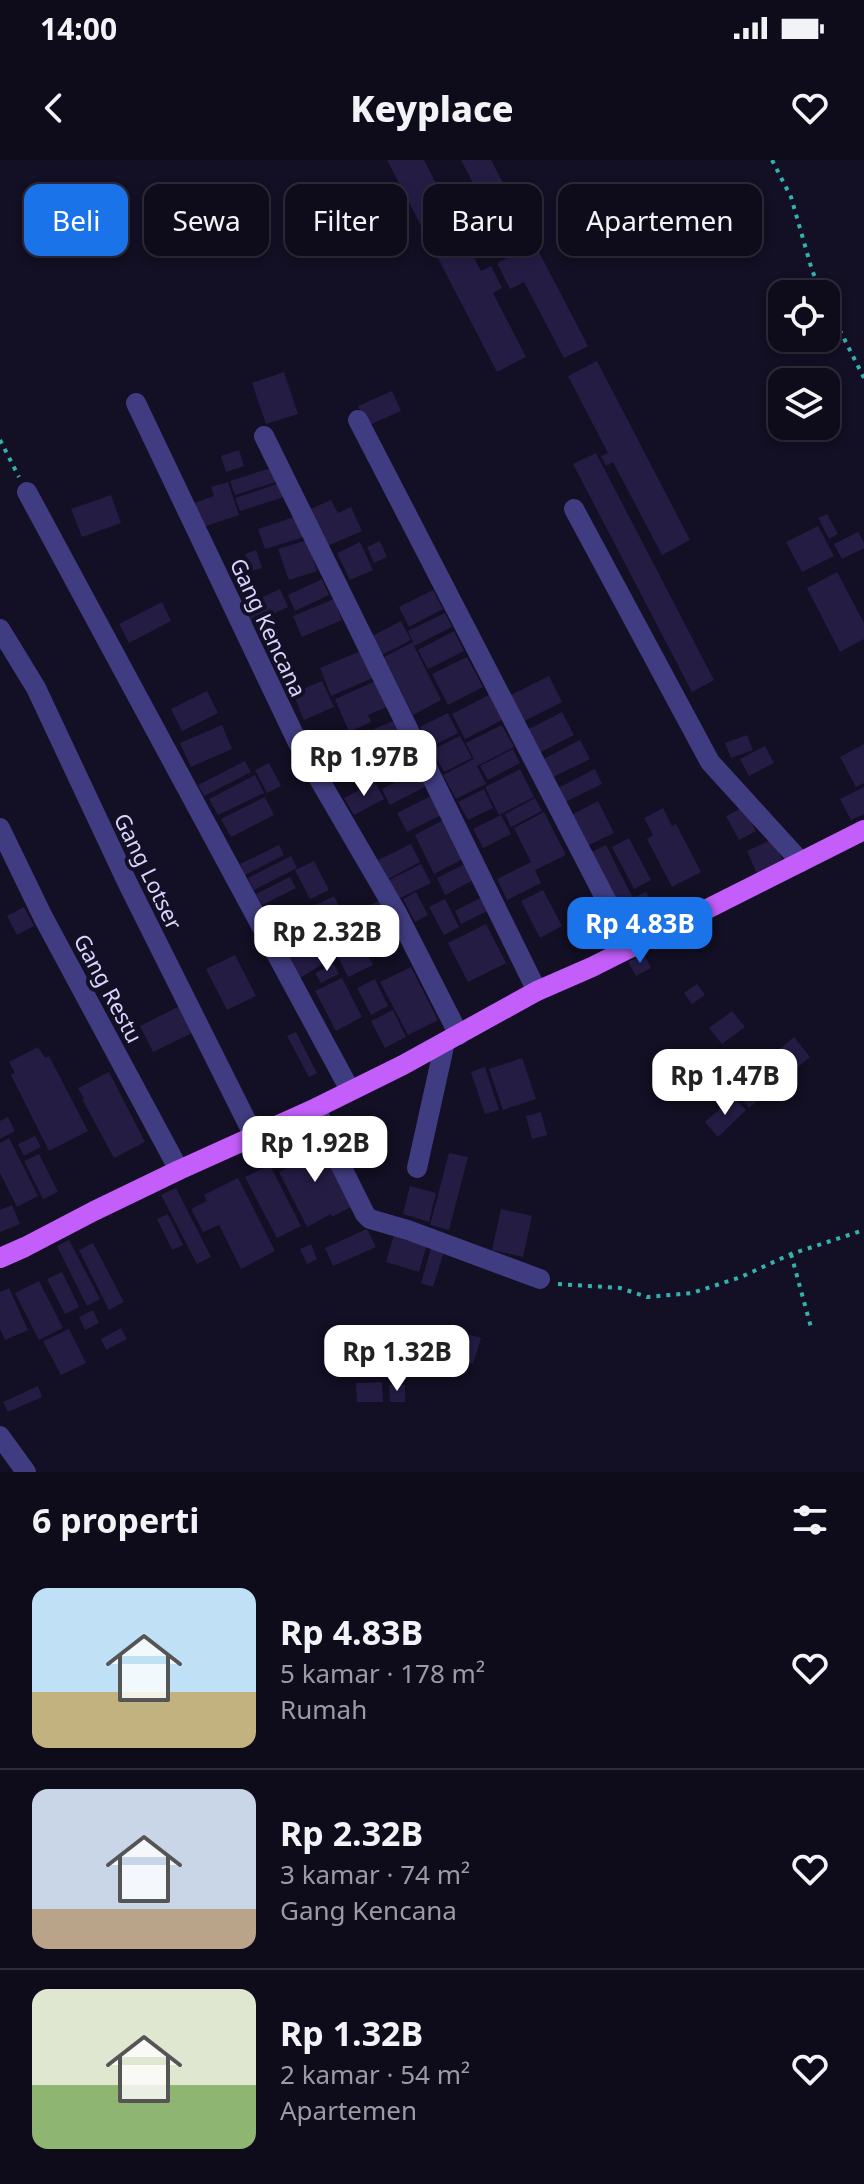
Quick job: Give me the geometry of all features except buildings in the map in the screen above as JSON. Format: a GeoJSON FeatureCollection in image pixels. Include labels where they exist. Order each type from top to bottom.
{"type":"FeatureCollection","features":[{"type":"Feature","properties":{"kind":"main road"},"geometry":{"type":"LineString","coordinates":[[0,1258],[403,1065],[537,991],[631,948],[864,830]]}},
{"type":"Feature","properties":{"kind":"street","name":"Gang Kencana"},"geometry":{"type":"LineString","coordinates":[[136,403],[298,743],[397,913],[452,1039]]}},
{"type":"Feature","properties":{"kind":"street"},"geometry":{"type":"LineString","coordinates":[[358,420],[631,948]]}},
{"type":"Feature","properties":{"kind":"street"},"geometry":{"type":"LineString","coordinates":[[264,436],[537,991]]}},
{"type":"Feature","properties":{"kind":"street"},"geometry":{"type":"LineString","coordinates":[[27,492],[350,1090]]}},
{"type":"Feature","properties":{"kind":"street"},"geometry":{"type":"LineString","coordinates":[[574,509],[710,762],[801,862]]}},
{"type":"Feature","properties":{"kind":"street","name":"Gang Lotser"},"geometry":{"type":"LineString","coordinates":[[0,629],[36,688],[129,886],[254,1136]]}},
{"type":"Feature","properties":{"kind":"street","name":"Gang Restu"},"geometry":{"type":"LineString","coordinates":[[0,828],[43,917],[179,1170]]}},
{"type":"Feature","properties":{"kind":"street"},"geometry":{"type":"LineString","coordinates":[[417,1168],[452,1039]]}},
{"type":"Feature","properties":{"kind":"street"},"geometry":{"type":"LineString","coordinates":[[316,1108],[335,1154],[370,1219],[540,1279]]}},
{"type":"Feature","properties":{"kind":"street"},"geometry":{"type":"LineString","coordinates":[[0,1436],[26,1472]]}},
{"type":"Feature","properties":{"kind":"path"},"geometry":{"type":"LineString","coordinates":[[772,160],[791,197],[816,280]]}},
{"type":"Feature","properties":{"kind":"path"},"geometry":{"type":"LineString","coordinates":[[840,331],[864,378]]}},
{"type":"Feature","properties":{"kind":"path"},"geometry":{"type":"LineString","coordinates":[[0,440],[27,492]]}},
{"type":"Feature","properties":{"kind":"path"},"geometry":{"type":"LineString","coordinates":[[540,1279],[559,1284],[620,1288],[647,1297],[692,1293],[741,1277],[791,1254],[864,1230]]}},
{"type":"Feature","properties":{"kind":"path"},"geometry":{"type":"LineString","coordinates":[[791,1254],[812,1331]]}}]}
